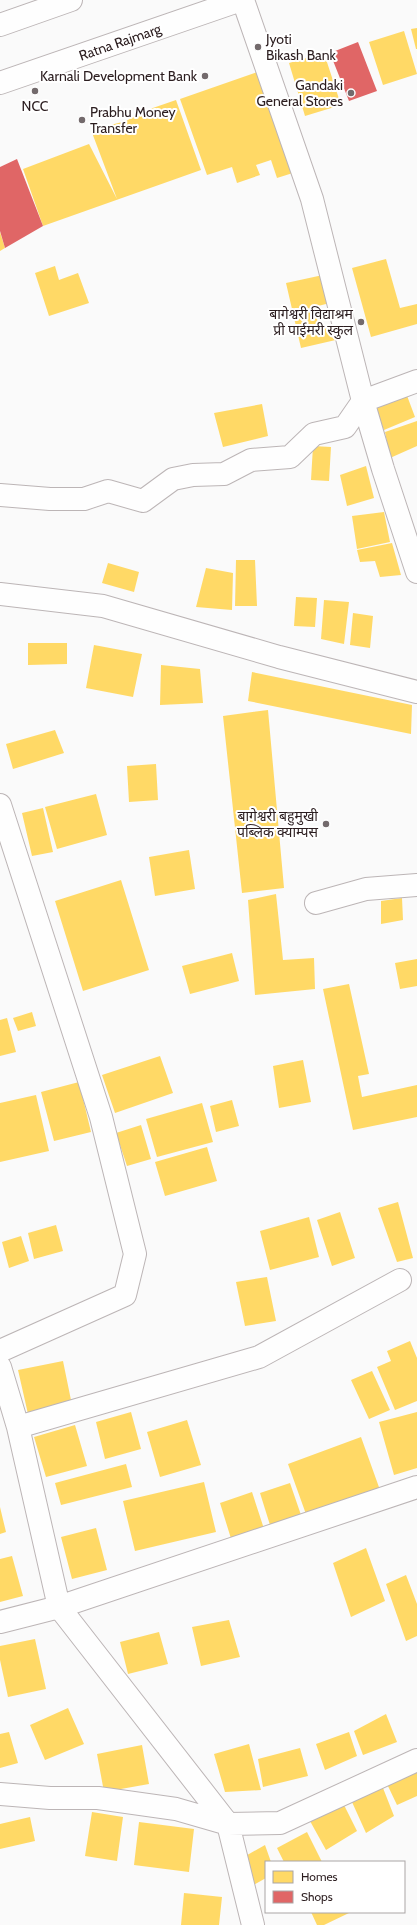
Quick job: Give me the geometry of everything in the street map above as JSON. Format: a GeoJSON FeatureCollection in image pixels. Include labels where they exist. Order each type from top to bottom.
{"type":"FeatureCollection","features":[{"type":"Feature","properties":{"kind":"main road"},"geometry":{"type":"LineString","coordinates":[[0,25],[71,0]]}},
{"type":"Feature","properties":{"kind":"main road"},"geometry":{"type":"LineString","coordinates":[[242,0],[312,199],[382,470],[417,572]]}},
{"type":"Feature","properties":{"kind":"main road","name":"Ratna Rajmarg"},"geometry":{"type":"LineString","coordinates":[[0,83],[242,0]]}},
{"type":"Feature","properties":{"kind":"main road"},"geometry":{"type":"LineString","coordinates":[[0,495],[50,499],[84,499],[108,491],[143,501],[172,479],[193,475],[224,474],[251,460],[290,458],[314,434],[345,427],[363,401],[417,381]]}},
{"type":"Feature","properties":{"kind":"main road"},"geometry":{"type":"LineString","coordinates":[[0,594],[103,606],[279,656],[417,692]]}},
{"type":"Feature","properties":{"kind":"main road"},"geometry":{"type":"LineString","coordinates":[[0,805],[101,1117],[135,1254],[125,1295],[0,1351]]}},
{"type":"Feature","properties":{"kind":"main road"},"geometry":{"type":"LineString","coordinates":[[316,903],[366,889],[417,885]]}},
{"type":"Feature","properties":{"kind":"main road"},"geometry":{"type":"LineString","coordinates":[[18,1427],[259,1357],[400,1280]]}},
{"type":"Feature","properties":{"kind":"main road"},"geometry":{"type":"LineString","coordinates":[[0,1367],[18,1427],[59,1608],[228,1824],[252,1925]]}},
{"type":"Feature","properties":{"kind":"main road"},"geometry":{"type":"LineString","coordinates":[[0,1622],[59,1608],[417,1487]]}},
{"type":"Feature","properties":{"kind":"main road"},"geometry":{"type":"LineString","coordinates":[[0,1794],[50,1798],[98,1798],[176,1809],[228,1824],[280,1823],[417,1760]]}},
{"type":"Feature","properties":{"kind":"building: Homes"},"geometry":{"type":"Polygon","coordinates":[[[417,28],[417,49],[416,49],[411,29],[417,28]]]}},
{"type":"Feature","properties":{"kind":"building: Homes"},"geometry":{"type":"Polygon","coordinates":[[[404,31],[417,74],[383,85],[369,42],[404,31]]]}},
{"type":"Feature","properties":{"kind":"building: Homes"},"geometry":{"type":"Polygon","coordinates":[[[324,53],[341,105],[305,116],[289,63],[324,53]]]}},
{"type":"Feature","properties":{"kind":"building: Homes"},"geometry":{"type":"Polygon","coordinates":[[[260,71],[296,172],[277,178],[271,160],[256,165],[260,175],[237,183],[232,167],[207,175],[180,99],[260,71]]]}},
{"type":"Feature","properties":{"kind":"building: Homes"},"geometry":{"type":"Polygon","coordinates":[[[176,100],[201,170],[43,226],[23,169],[89,144],[117,199],[91,130],[126,121],[147,110],[176,100]]]}},
{"type":"Feature","properties":{"kind":"building: Homes"},"geometry":{"type":"Polygon","coordinates":[[[0,232],[5,248],[0,251],[0,232]]]}},
{"type":"Feature","properties":{"kind":"building: Homes"},"geometry":{"type":"Polygon","coordinates":[[[386,259],[400,308],[417,304],[417,324],[371,337],[352,268],[386,259]]]}},
{"type":"Feature","properties":{"kind":"building: Homes"},"geometry":{"type":"Polygon","coordinates":[[[55,266],[59,280],[78,273],[89,303],[49,316],[35,273],[55,266]]]}},
{"type":"Feature","properties":{"kind":"building: Homes"},"geometry":{"type":"Polygon","coordinates":[[[323,275],[330,303],[314,307],[319,327],[336,323],[340,339],[301,348],[286,283],[323,275]]]}},
{"type":"Feature","properties":{"kind":"building: Homes"},"geometry":{"type":"Polygon","coordinates":[[[406,393],[415,417],[384,430],[373,405],[406,393]]]}},
{"type":"Feature","properties":{"kind":"building: Homes"},"geometry":{"type":"Polygon","coordinates":[[[262,404],[268,436],[223,447],[214,413],[262,404]]]}},
{"type":"Feature","properties":{"kind":"building: Homes"},"geometry":{"type":"Polygon","coordinates":[[[417,421],[417,446],[390,458],[385,432],[417,421]]]}},
{"type":"Feature","properties":{"kind":"building: Homes"},"geometry":{"type":"Polygon","coordinates":[[[313,446],[331,447],[329,481],[311,480],[313,446]]]}},
{"type":"Feature","properties":{"kind":"building: Homes"},"geometry":{"type":"Polygon","coordinates":[[[366,466],[374,498],[347,506],[340,475],[366,466]]]}},
{"type":"Feature","properties":{"kind":"building: Homes"},"geometry":{"type":"Polygon","coordinates":[[[384,512],[390,542],[357,549],[352,516],[384,512]]]}},
{"type":"Feature","properties":{"kind":"building: Homes"},"geometry":{"type":"Polygon","coordinates":[[[392,543],[401,575],[380,577],[375,561],[360,562],[357,550],[392,543]]]}},
{"type":"Feature","properties":{"kind":"building: Homes"},"geometry":{"type":"Polygon","coordinates":[[[236,560],[255,560],[257,606],[235,606],[236,560]]]}},
{"type":"Feature","properties":{"kind":"building: Homes"},"geometry":{"type":"Polygon","coordinates":[[[108,563],[139,572],[134,592],[102,583],[108,563]]]}},
{"type":"Feature","properties":{"kind":"building: Homes"},"geometry":{"type":"Polygon","coordinates":[[[206,568],[233,573],[232,610],[196,607],[206,568]]]}},
{"type":"Feature","properties":{"kind":"building: Homes"},"geometry":{"type":"Polygon","coordinates":[[[296,597],[317,598],[315,627],[294,626],[296,597]]]}},
{"type":"Feature","properties":{"kind":"building: Homes"},"geometry":{"type":"Polygon","coordinates":[[[324,600],[349,602],[344,644],[321,639],[324,600]]]}},
{"type":"Feature","properties":{"kind":"building: Homes"},"geometry":{"type":"Polygon","coordinates":[[[353,613],[373,616],[370,648],[350,645],[353,613]]]}},
{"type":"Feature","properties":{"kind":"building: Homes"},"geometry":{"type":"Polygon","coordinates":[[[28,643],[67,643],[67,664],[28,665],[28,643]]]}},
{"type":"Feature","properties":{"kind":"building: Homes"},"geometry":{"type":"Polygon","coordinates":[[[94,645],[142,654],[133,697],[86,688],[94,645]]]}},
{"type":"Feature","properties":{"kind":"building: Homes"},"geometry":{"type":"Polygon","coordinates":[[[161,665],[200,669],[203,703],[160,705],[161,665]]]}},
{"type":"Feature","properties":{"kind":"building: Homes"},"geometry":{"type":"Polygon","coordinates":[[[252,672],[412,705],[411,734],[248,701],[252,672]]]}},
{"type":"Feature","properties":{"kind":"building: Homes"},"geometry":{"type":"Polygon","coordinates":[[[268,710],[284,888],[242,893],[223,716],[268,710]]]}},
{"type":"Feature","properties":{"kind":"building: Homes"},"geometry":{"type":"Polygon","coordinates":[[[55,730],[64,753],[13,769],[6,744],[55,730]]]}},
{"type":"Feature","properties":{"kind":"building: Homes"},"geometry":{"type":"Polygon","coordinates":[[[156,764],[158,800],[129,802],[127,766],[156,764]]]}},
{"type":"Feature","properties":{"kind":"building: Homes"},"geometry":{"type":"Polygon","coordinates":[[[96,794],[107,835],[57,849],[45,807],[96,794]]]}},
{"type":"Feature","properties":{"kind":"building: Homes"},"geometry":{"type":"Polygon","coordinates":[[[43,808],[53,852],[32,856],[22,813],[43,808]]]}},
{"type":"Feature","properties":{"kind":"building: Homes"},"geometry":{"type":"Polygon","coordinates":[[[189,850],[195,889],[155,896],[149,857],[189,850]]]}},
{"type":"Feature","properties":{"kind":"building: Homes"},"geometry":{"type":"Polygon","coordinates":[[[121,880],[149,970],[83,991],[55,901],[121,880]]]}},
{"type":"Feature","properties":{"kind":"building: Homes"},"geometry":{"type":"Polygon","coordinates":[[[276,894],[283,960],[314,958],[315,989],[255,995],[248,900],[276,894]]]}},
{"type":"Feature","properties":{"kind":"building: Homes"},"geometry":{"type":"Polygon","coordinates":[[[402,898],[403,920],[381,924],[381,901],[402,898]]]}},
{"type":"Feature","properties":{"kind":"building: Homes"},"geometry":{"type":"Polygon","coordinates":[[[232,953],[239,981],[190,994],[182,966],[232,953]]]}},
{"type":"Feature","properties":{"kind":"building: Homes"},"geometry":{"type":"Polygon","coordinates":[[[417,959],[417,986],[400,989],[395,963],[417,959]]]}},
{"type":"Feature","properties":{"kind":"building: Homes"},"geometry":{"type":"Polygon","coordinates":[[[349,984],[369,1074],[358,1076],[362,1097],[417,1085],[417,1117],[353,1130],[323,989],[349,984]]]}},
{"type":"Feature","properties":{"kind":"building: Homes"},"geometry":{"type":"Polygon","coordinates":[[[32,1012],[36,1026],[18,1031],[13,1018],[32,1012]]]}},
{"type":"Feature","properties":{"kind":"building: Homes"},"geometry":{"type":"Polygon","coordinates":[[[7,1018],[16,1052],[0,1056],[0,1020],[7,1018]]]}},
{"type":"Feature","properties":{"kind":"building: Homes"},"geometry":{"type":"Polygon","coordinates":[[[160,1056],[173,1093],[115,1113],[102,1075],[160,1056]]]}},
{"type":"Feature","properties":{"kind":"building: Homes"},"geometry":{"type":"Polygon","coordinates":[[[303,1060],[311,1102],[279,1108],[273,1066],[303,1060]]]}},
{"type":"Feature","properties":{"kind":"building: Homes"},"geometry":{"type":"Polygon","coordinates":[[[79,1082],[91,1132],[54,1141],[41,1092],[79,1082]]]}},
{"type":"Feature","properties":{"kind":"building: Homes"},"geometry":{"type":"Polygon","coordinates":[[[36,1095],[49,1151],[0,1162],[0,1103],[36,1095]]]}},
{"type":"Feature","properties":{"kind":"building: Homes"},"geometry":{"type":"Polygon","coordinates":[[[232,1100],[239,1126],[216,1132],[210,1106],[232,1100]]]}},
{"type":"Feature","properties":{"kind":"building: Homes"},"geometry":{"type":"Polygon","coordinates":[[[202,1103],[213,1142],[157,1157],[146,1119],[202,1103]]]}},
{"type":"Feature","properties":{"kind":"building: Homes"},"geometry":{"type":"Polygon","coordinates":[[[141,1125],[151,1159],[127,1166],[116,1133],[141,1125]]]}},
{"type":"Feature","properties":{"kind":"building: Homes"},"geometry":{"type":"Polygon","coordinates":[[[207,1147],[217,1181],[165,1196],[155,1162],[207,1147]]]}},
{"type":"Feature","properties":{"kind":"building: Homes"},"geometry":{"type":"Polygon","coordinates":[[[398,1202],[413,1258],[397,1262],[378,1208],[398,1202]]]}},
{"type":"Feature","properties":{"kind":"building: Homes"},"geometry":{"type":"Polygon","coordinates":[[[340,1212],[355,1258],[332,1266],[317,1220],[340,1212]]]}},
{"type":"Feature","properties":{"kind":"building: Homes"},"geometry":{"type":"Polygon","coordinates":[[[309,1217],[319,1257],[270,1270],[260,1231],[309,1217]]]}},
{"type":"Feature","properties":{"kind":"building: Homes"},"geometry":{"type":"Polygon","coordinates":[[[56,1225],[63,1251],[34,1259],[28,1233],[56,1225]]]}},
{"type":"Feature","properties":{"kind":"building: Homes"},"geometry":{"type":"Polygon","coordinates":[[[21,1236],[29,1261],[9,1268],[2,1242],[21,1236]]]}},
{"type":"Feature","properties":{"kind":"building: Homes"},"geometry":{"type":"Polygon","coordinates":[[[267,1277],[276,1321],[245,1326],[236,1282],[267,1277]]]}},
{"type":"Feature","properties":{"kind":"building: Homes"},"geometry":{"type":"Polygon","coordinates":[[[410,1341],[417,1358],[417,1401],[395,1410],[377,1367],[391,1361],[387,1351],[410,1341]]]}},
{"type":"Feature","properties":{"kind":"building: Homes"},"geometry":{"type":"Polygon","coordinates":[[[63,1361],[72,1405],[28,1414],[18,1370],[63,1361]]]}},
{"type":"Feature","properties":{"kind":"building: Homes"},"geometry":{"type":"Polygon","coordinates":[[[372,1371],[390,1410],[369,1419],[351,1380],[372,1371]]]}},
{"type":"Feature","properties":{"kind":"building: Homes"},"geometry":{"type":"Polygon","coordinates":[[[131,1412],[141,1449],[105,1459],[96,1422],[131,1412]]]}},
{"type":"Feature","properties":{"kind":"building: Homes"},"geometry":{"type":"Polygon","coordinates":[[[417,1412],[417,1468],[394,1475],[379,1422],[417,1412]]]}},
{"type":"Feature","properties":{"kind":"building: Homes"},"geometry":{"type":"Polygon","coordinates":[[[187,1420],[201,1465],[160,1477],[147,1432],[187,1420]]]}},
{"type":"Feature","properties":{"kind":"building: Homes"},"geometry":{"type":"Polygon","coordinates":[[[75,1425],[87,1466],[46,1477],[34,1437],[75,1425]]]}},
{"type":"Feature","properties":{"kind":"building: Homes"},"geometry":{"type":"Polygon","coordinates":[[[361,1437],[380,1490],[307,1517],[288,1464],[361,1437]]]}},
{"type":"Feature","properties":{"kind":"building: Homes"},"geometry":{"type":"Polygon","coordinates":[[[126,1464],[132,1487],[61,1505],[55,1483],[126,1464]]]}},
{"type":"Feature","properties":{"kind":"building: Homes"},"geometry":{"type":"Polygon","coordinates":[[[204,1482],[216,1532],[135,1551],[123,1501],[204,1482]]]}},
{"type":"Feature","properties":{"kind":"building: Homes"},"geometry":{"type":"Polygon","coordinates":[[[290,1483],[301,1515],[270,1525],[260,1493],[290,1483]]]}},
{"type":"Feature","properties":{"kind":"building: Homes"},"geometry":{"type":"Polygon","coordinates":[[[252,1492],[266,1535],[233,1545],[220,1503],[252,1492]]]}},
{"type":"Feature","properties":{"kind":"building: Homes"},"geometry":{"type":"Polygon","coordinates":[[[0,1507],[6,1532],[0,1534],[0,1507]]]}},
{"type":"Feature","properties":{"kind":"building: Homes"},"geometry":{"type":"Polygon","coordinates":[[[96,1528],[107,1570],[72,1579],[61,1537],[96,1528]]]}},
{"type":"Feature","properties":{"kind":"building: Homes"},"geometry":{"type":"Polygon","coordinates":[[[366,1548],[385,1601],[351,1617],[333,1563],[366,1548]]]}},
{"type":"Feature","properties":{"kind":"building: Homes"},"geometry":{"type":"Polygon","coordinates":[[[12,1556],[23,1596],[0,1602],[0,1559],[12,1556]]]}},
{"type":"Feature","properties":{"kind":"building: Homes"},"geometry":{"type":"Polygon","coordinates":[[[406,1575],[417,1604],[417,1636],[406,1641],[386,1584],[406,1575]]]}},
{"type":"Feature","properties":{"kind":"building: Homes"},"geometry":{"type":"Polygon","coordinates":[[[229,1620],[240,1657],[201,1666],[192,1627],[229,1620]]]}},
{"type":"Feature","properties":{"kind":"building: Homes"},"geometry":{"type":"Polygon","coordinates":[[[159,1632],[168,1664],[128,1674],[120,1642],[159,1632]]]}},
{"type":"Feature","properties":{"kind":"building: Homes"},"geometry":{"type":"Polygon","coordinates":[[[35,1639],[46,1689],[8,1697],[0,1660],[0,1646],[35,1639]]]}},
{"type":"Feature","properties":{"kind":"building: Homes"},"geometry":{"type":"Polygon","coordinates":[[[68,1708],[84,1744],[45,1760],[30,1725],[68,1708]]]}},
{"type":"Feature","properties":{"kind":"building: Homes"},"geometry":{"type":"Polygon","coordinates":[[[386,1714],[397,1742],[363,1755],[354,1731],[386,1714]]]}},
{"type":"Feature","properties":{"kind":"building: Homes"},"geometry":{"type":"Polygon","coordinates":[[[9,1732],[18,1763],[0,1768],[0,1734],[9,1732]]]}},
{"type":"Feature","properties":{"kind":"building: Homes"},"geometry":{"type":"Polygon","coordinates":[[[349,1732],[357,1756],[325,1770],[316,1744],[349,1732]]]}},
{"type":"Feature","properties":{"kind":"building: Homes"},"geometry":{"type":"Polygon","coordinates":[[[249,1744],[261,1790],[225,1792],[214,1754],[249,1744]]]}},
{"type":"Feature","properties":{"kind":"building: Homes"},"geometry":{"type":"Polygon","coordinates":[[[142,1745],[149,1784],[104,1792],[97,1754],[142,1745]]]}},
{"type":"Feature","properties":{"kind":"building: Homes"},"geometry":{"type":"Polygon","coordinates":[[[300,1748],[308,1776],[263,1787],[258,1759],[300,1748]]]}},
{"type":"Feature","properties":{"kind":"building: Homes"},"geometry":{"type":"Polygon","coordinates":[[[417,1770],[417,1796],[397,1805],[387,1784],[417,1770]]]}},
{"type":"Feature","properties":{"kind":"building: Homes"},"geometry":{"type":"Polygon","coordinates":[[[383,1788],[394,1816],[366,1833],[352,1802],[383,1788]]]}},
{"type":"Feature","properties":{"kind":"building: Homes"},"geometry":{"type":"Polygon","coordinates":[[[343,1803],[357,1831],[326,1850],[310,1821],[343,1803]]]}},
{"type":"Feature","properties":{"kind":"building: Homes"},"geometry":{"type":"Polygon","coordinates":[[[92,1812],[123,1817],[117,1861],[85,1856],[92,1812]]]}},
{"type":"Feature","properties":{"kind":"building: Homes"},"geometry":{"type":"Polygon","coordinates":[[[30,1817],[35,1841],[0,1849],[0,1824],[30,1817]]]}},
{"type":"Feature","properties":{"kind":"building: Homes"},"geometry":{"type":"Polygon","coordinates":[[[139,1822],[194,1829],[189,1872],[134,1865],[139,1822]]]}},
{"type":"Feature","properties":{"kind":"building: Homes"},"geometry":{"type":"Polygon","coordinates":[[[307,1832],[322,1861],[284,1861],[277,1848],[307,1832]]]}},
{"type":"Feature","properties":{"kind":"building: Homes"},"geometry":{"type":"Polygon","coordinates":[[[265,1845],[271,1861],[265,1861],[265,1879],[250,1887],[242,1858],[265,1845]]]}},
{"type":"Feature","properties":{"kind":"building: Homes"},"geometry":{"type":"Polygon","coordinates":[[[184,1893],[222,1897],[219,1925],[181,1925],[184,1893]]]}},
{"type":"Feature","properties":{"kind":"building: Homes"},"geometry":{"type":"Polygon","coordinates":[[[311,1913],[349,1913],[324,1925],[317,1925],[311,1913]]]}},
{"type":"Feature","properties":{"kind":"building: Shops"},"geometry":{"type":"Polygon","coordinates":[[[358,42],[377,91],[349,101],[330,53],[358,42]]]}},
{"type":"Feature","properties":{"kind":"building: Shops"},"geometry":{"type":"Polygon","coordinates":[[[17,159],[43,226],[5,248],[0,231],[0,167],[17,159]]]}},
{"type":"Feature","properties":{"kind":"place","name":"Jyoti Bikash Bank"},"geometry":{"type":"Point","coordinates":[258,47]}},
{"type":"Feature","properties":{"kind":"place","name":"Karnali Development Bank"},"geometry":{"type":"Point","coordinates":[205,76]}},
{"type":"Feature","properties":{"kind":"place","name":"NCC"},"geometry":{"type":"Point","coordinates":[35,91]}},
{"type":"Feature","properties":{"kind":"place","name":"Gandaki General Stores"},"geometry":{"type":"Point","coordinates":[351,93]}},
{"type":"Feature","properties":{"kind":"place","name":"Prabhu Money Transfer"},"geometry":{"type":"Point","coordinates":[82,120]}},
{"type":"Feature","properties":{"kind":"place","name":"बागेश्वरी विद्याश्रम प्री पाईमरी स्कुल"},"geometry":{"type":"Point","coordinates":[361,322]}},
{"type":"Feature","properties":{"kind":"place","name":"बागेश्वरी बहुमुखी पब्लिक क्याम्पस"},"geometry":{"type":"Point","coordinates":[326,824]}}]}
